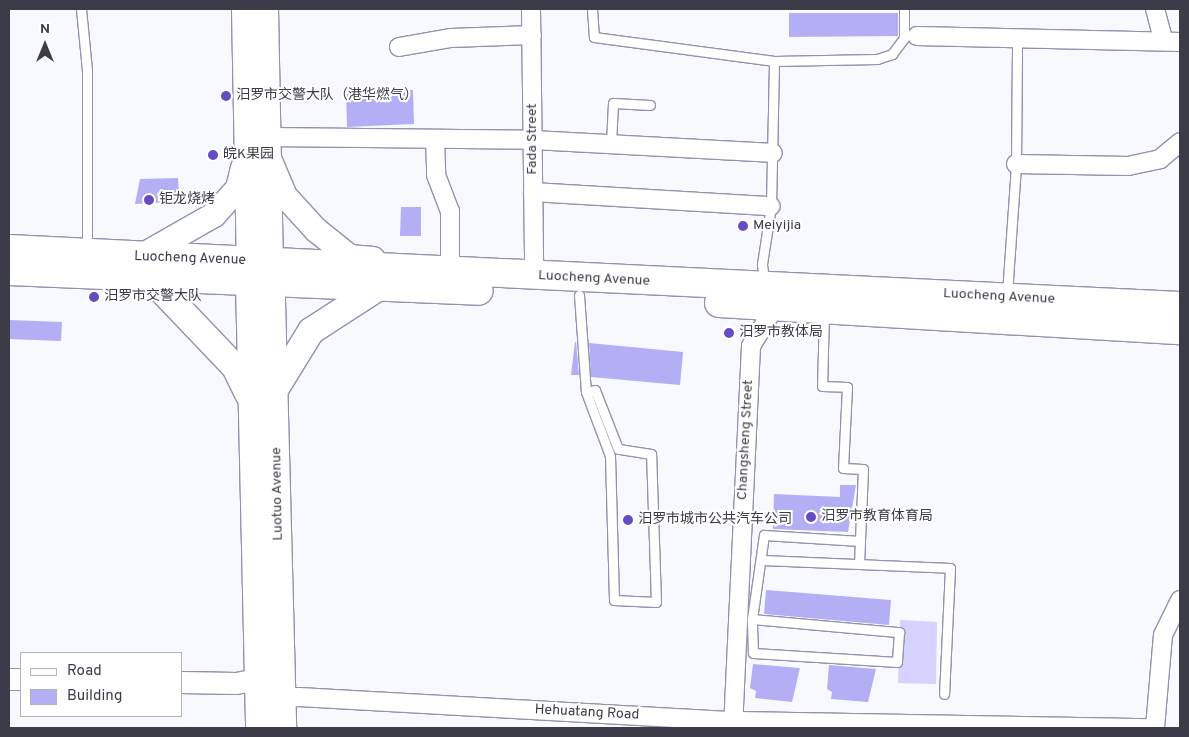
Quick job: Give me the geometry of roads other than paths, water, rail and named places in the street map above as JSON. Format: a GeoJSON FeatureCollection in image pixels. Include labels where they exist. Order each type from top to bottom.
{"type":"FeatureCollection","features":[{"type":"Feature","properties":{"kind":"highway","name":"Luocheng Avenue"},"geometry":{"type":"LineString","coordinates":[[9,249],[87,253],[144,267]]}},
{"type":"Feature","properties":{"kind":"highway","name":"Luocheng Avenue"},"geometry":{"type":"LineString","coordinates":[[9,271],[144,267],[260,271],[770,297],[1007,297],[1180,306]]}},
{"type":"Feature","properties":{"kind":"highway","name":"Luocheng Avenue"},"geometry":{"type":"LineString","coordinates":[[260,271],[379,287],[569,286]]}},
{"type":"Feature","properties":{"kind":"highway","name":"Luocheng Avenue"},"geometry":{"type":"LineString","coordinates":[[770,297],[824,310],[1180,330]]}},
{"type":"Feature","properties":{"kind":"main road"},"geometry":{"type":"LineString","coordinates":[[244,9],[261,149],[285,196],[316,230],[350,257],[450,265],[534,268],[569,286]]}},
{"type":"Feature","properties":{"kind":"main road"},"geometry":{"type":"LineString","coordinates":[[260,271],[261,149],[266,9]]}},
{"type":"Feature","properties":{"kind":"main road"},"geometry":{"type":"LineString","coordinates":[[249,397],[235,367],[144,267],[214,215],[238,188],[261,149]]}},
{"type":"Feature","properties":{"kind":"main road","name":"Luotuo Avenue"},"geometry":{"type":"LineString","coordinates":[[259,728],[266,693],[276,389],[260,271]]}},
{"type":"Feature","properties":{"kind":"main road","name":"Luotuo Avenue"},"geometry":{"type":"LineString","coordinates":[[260,271],[249,397],[266,693],[283,728]]}},
{"type":"Feature","properties":{"kind":"main road"},"geometry":{"type":"LineString","coordinates":[[276,389],[311,331],[379,287]]}},
{"type":"Feature","properties":{"kind":"street","name":"Fada Street"},"geometry":{"type":"LineString","coordinates":[[531,9],[534,268]]}},
{"type":"Feature","properties":{"kind":"street"},"geometry":{"type":"LineString","coordinates":[[1154,9],[1163,38]]}},
{"type":"Feature","properties":{"kind":"street"},"geometry":{"type":"LineString","coordinates":[[399,47],[451,38],[532,35]]}},
{"type":"Feature","properties":{"kind":"street"},"geometry":{"type":"LineString","coordinates":[[917,36],[1163,38],[1180,42]]}},
{"type":"Feature","properties":{"kind":"street"},"geometry":{"type":"LineString","coordinates":[[261,149],[435,139],[611,143],[773,153]]}},
{"type":"Feature","properties":{"kind":"street"},"geometry":{"type":"LineString","coordinates":[[435,139],[436,175],[450,211],[450,265]]}},
{"type":"Feature","properties":{"kind":"street"},"geometry":{"type":"LineString","coordinates":[[1016,164],[1128,166],[1160,159],[1180,142]]}},
{"type":"Feature","properties":{"kind":"street"},"geometry":{"type":"LineString","coordinates":[[533,192],[771,206]]}},
{"type":"Feature","properties":{"kind":"street","name":"Changsheng Street"},"geometry":{"type":"LineString","coordinates":[[733,724],[751,346],[770,297]]}},
{"type":"Feature","properties":{"kind":"street"},"geometry":{"type":"LineString","coordinates":[[1155,728],[1163,635],[1180,600]]}},
{"type":"Feature","properties":{"kind":"street"},"geometry":{"type":"LineString","coordinates":[[182,682],[236,684],[266,693]]}},
{"type":"Feature","properties":{"kind":"street"},"geometry":{"type":"LineString","coordinates":[[182,697],[266,693]]}},
{"type":"Feature","properties":{"kind":"street","name":"Hehuatang Road"},"geometry":{"type":"LineString","coordinates":[[266,693],[733,724],[1155,728]]}},
{"type":"Feature","properties":{"kind":"lane"},"geometry":{"type":"LineString","coordinates":[[81,9],[87,70],[87,253]]}},
{"type":"Feature","properties":{"kind":"lane"},"geometry":{"type":"LineString","coordinates":[[592,9],[594,37],[774,61],[877,59],[892,54],[904,38],[904,9]]}},
{"type":"Feature","properties":{"kind":"lane"},"geometry":{"type":"LineString","coordinates":[[1007,297],[1016,164],[1017,37]]}},
{"type":"Feature","properties":{"kind":"lane"},"geometry":{"type":"LineString","coordinates":[[770,297],[762,264],[771,206],[774,61]]}},
{"type":"Feature","properties":{"kind":"lane"},"geometry":{"type":"LineString","coordinates":[[611,143],[613,103],[650,105]]}},
{"type":"Feature","properties":{"kind":"lane"},"geometry":{"type":"LineString","coordinates":[[569,286],[586,392],[610,456],[614,600],[656,602],[651,454],[618,449],[595,390],[586,392]]}},
{"type":"Feature","properties":{"kind":"lane"},"geometry":{"type":"LineString","coordinates":[[824,310],[822,386],[846,387],[843,468],[863,469],[859,564]]}},
{"type":"Feature","properties":{"kind":"lane"},"geometry":{"type":"LineString","coordinates":[[752,619],[899,632],[897,662],[753,652],[752,619],[762,560],[764,535],[860,541]]}},
{"type":"Feature","properties":{"kind":"lane"},"geometry":{"type":"LineString","coordinates":[[762,560],[950,568],[944,694]]}},
{"type":"Feature","properties":{"kind":"place","name":"汨罗市交警大队（港华燃气）"},"geometry":{"type":"Point","coordinates":[226,96]}},
{"type":"Feature","properties":{"kind":"place","name":"皖K果园"},"geometry":{"type":"Point","coordinates":[213,155]}},
{"type":"Feature","properties":{"kind":"place","name":"钜龙烧烤"},"geometry":{"type":"Point","coordinates":[149,200]}},
{"type":"Feature","properties":{"kind":"place","name":"Meiyijia"},"geometry":{"type":"Point","coordinates":[743,226]}},
{"type":"Feature","properties":{"kind":"place","name":"汨罗市交警大队"},"geometry":{"type":"Point","coordinates":[94,297]}},
{"type":"Feature","properties":{"kind":"place","name":"汨罗市教体局"},"geometry":{"type":"Point","coordinates":[729,333]}},
{"type":"Feature","properties":{"kind":"place","name":"汨罗市教育体育局"},"geometry":{"type":"Point","coordinates":[811,517]}},
{"type":"Feature","properties":{"kind":"place","name":"汨罗市城市公共汽车公司"},"geometry":{"type":"Point","coordinates":[628,520]}}]}
